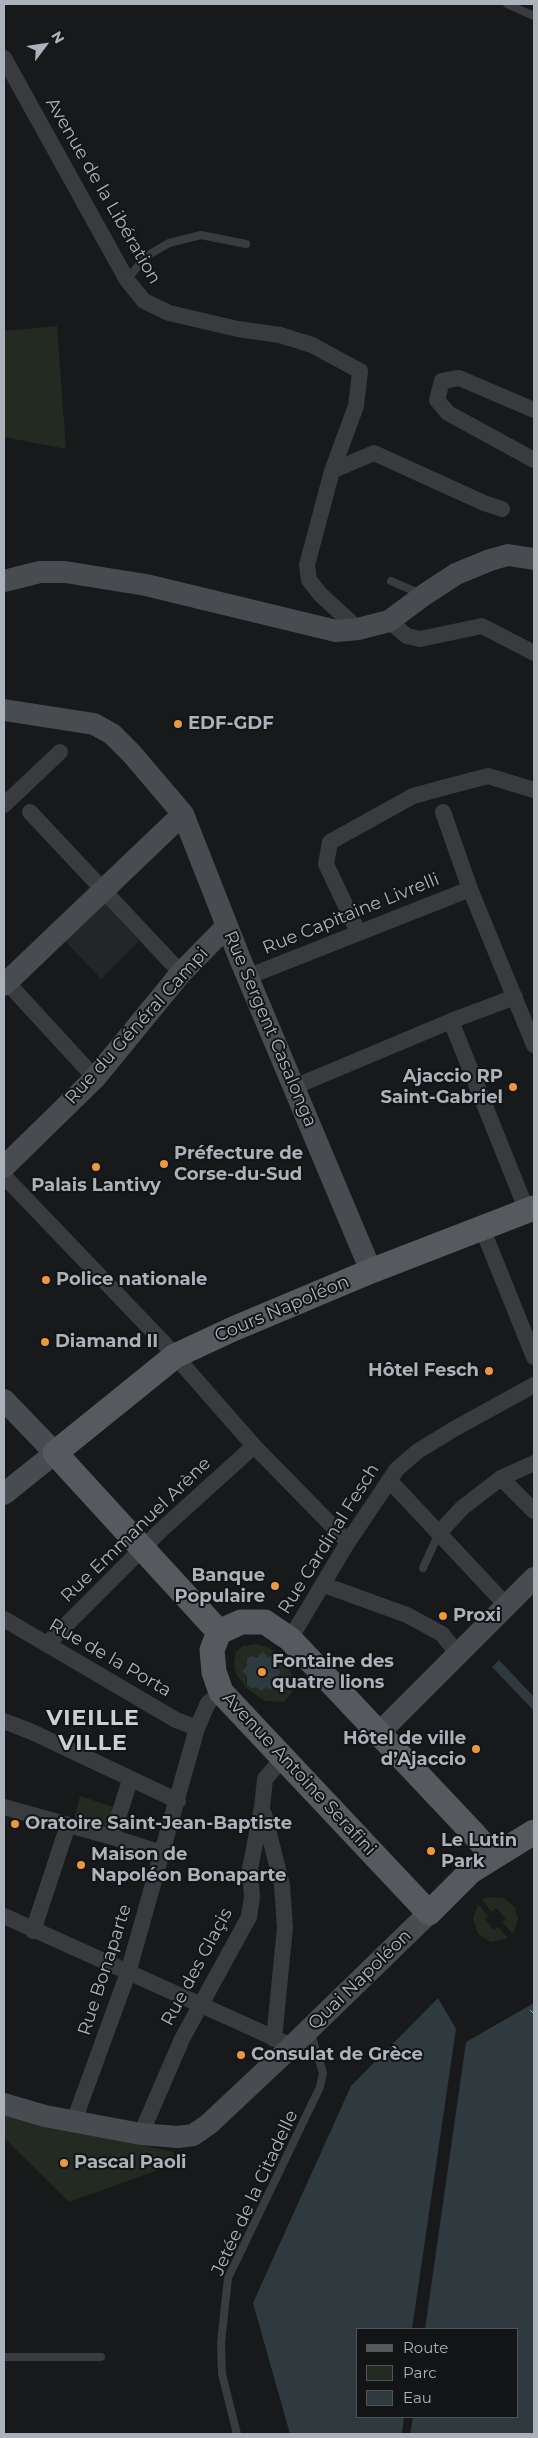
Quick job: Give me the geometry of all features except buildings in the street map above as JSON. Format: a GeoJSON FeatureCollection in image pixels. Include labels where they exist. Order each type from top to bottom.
{"type":"FeatureCollection","features":[{"type":"Feature","properties":{"kind":"main road"},"geometry":{"type":"LineString","coordinates":[[4,581],[40,572],[65,572],[146,585],[336,631],[358,629],[390,621],[456,574],[490,560],[508,555],[534,559]]}},
{"type":"Feature","properties":{"kind":"main road","name":"Rue Sergent Casalonga"},"geometry":{"type":"LineString","coordinates":[[4,710],[94,724],[112,734],[132,754],[183,814],[226,927],[371,1271]]}},
{"type":"Feature","properties":{"kind":"main road"},"geometry":{"type":"LineString","coordinates":[[5,982],[105,890],[183,814]]}},
{"type":"Feature","properties":{"kind":"main road","name":"Rue du Général Campi"},"geometry":{"type":"LineString","coordinates":[[4,1167],[95,1078],[181,973],[226,927]]}},
{"type":"Feature","properties":{"kind":"main road","name":"Cours Napoléon"},"geometry":{"type":"LineString","coordinates":[[55,1454],[175,1356],[371,1271],[531,1210]]}},
{"type":"Feature","properties":{"kind":"main road"},"geometry":{"type":"LineString","coordinates":[[4,1400],[219,1632],[241,1622],[265,1622],[290,1639],[493,1856]]}},
{"type":"Feature","properties":{"kind":"main road"},"geometry":{"type":"LineString","coordinates":[[4,1494],[55,1454]]}},
{"type":"Feature","properties":{"kind":"main road"},"geometry":{"type":"LineString","coordinates":[[379,1733],[534,1578]]}},
{"type":"Feature","properties":{"kind":"main road","name":"Avenue Antoine Serafini"},"geometry":{"type":"LineString","coordinates":[[219,1632],[212,1650],[214,1672],[221,1692],[429,1913]]}},
{"type":"Feature","properties":{"kind":"main road"},"geometry":{"type":"LineString","coordinates":[[429,1913],[471,1871],[534,1832]]}},
{"type":"Feature","properties":{"kind":"main road","name":"Quai Napoléon"},"geometry":{"type":"LineString","coordinates":[[4,2104],[45,2116],[141,2134],[178,2137],[193,2135],[209,2124],[283,2043],[312,2038],[429,1913]]}},
{"type":"Feature","properties":{"kind":"street","name":"Avenue de la Libération"},"geometry":{"type":"LineString","coordinates":[[4,58],[127,280],[144,301],[169,312],[238,329],[280,335],[312,345],[360,371],[356,406],[332,471]]}},
{"type":"Feature","properties":{"kind":"street"},"geometry":{"type":"LineString","coordinates":[[534,410],[459,378],[442,382],[437,400],[448,413],[534,460]]}},
{"type":"Feature","properties":{"kind":"street"},"geometry":{"type":"LineString","coordinates":[[358,629],[320,595],[309,580],[306,565],[332,471],[374,453],[484,504],[502,509]]}},
{"type":"Feature","properties":{"kind":"street"},"geometry":{"type":"LineString","coordinates":[[390,621],[407,636],[420,640],[482,626],[534,653]]}},
{"type":"Feature","properties":{"kind":"street"},"geometry":{"type":"LineString","coordinates":[[9,800],[60,752]]}},
{"type":"Feature","properties":{"kind":"street"},"geometry":{"type":"LineString","coordinates":[[358,932],[326,864],[330,842],[413,796],[446,786],[488,776],[534,790]]}},
{"type":"Feature","properties":{"kind":"street"},"geometry":{"type":"LineString","coordinates":[[30,812],[181,973]]}},
{"type":"Feature","properties":{"kind":"street"},"geometry":{"type":"LineString","coordinates":[[443,812],[470,889],[534,1046]]}},
{"type":"Feature","properties":{"kind":"street","name":"Rue Capitaine Livrelli"},"geometry":{"type":"LineString","coordinates":[[247,976],[470,889]]}},
{"type":"Feature","properties":{"kind":"street"},"geometry":{"type":"LineString","coordinates":[[5,982],[95,1078]]}},
{"type":"Feature","properties":{"kind":"street"},"geometry":{"type":"LineString","coordinates":[[294,1086],[450,1021],[515,997]]}},
{"type":"Feature","properties":{"kind":"street"},"geometry":{"type":"LineString","coordinates":[[450,1021],[531,1210]]}},
{"type":"Feature","properties":{"kind":"street"},"geometry":{"type":"LineString","coordinates":[[4,1176],[175,1356],[254,1446],[348,1542]]}},
{"type":"Feature","properties":{"kind":"street"},"geometry":{"type":"LineString","coordinates":[[482,1228],[534,1358]]}},
{"type":"Feature","properties":{"kind":"street","name":"Rue Cardinal Fesch"},"geometry":{"type":"LineString","coordinates":[[290,1639],[348,1542],[397,1469],[418,1451],[534,1385]]}},
{"type":"Feature","properties":{"kind":"street","name":"Rue Emmanuel Arène"},"geometry":{"type":"LineString","coordinates":[[47,1644],[160,1531],[254,1446]]}},
{"type":"Feature","properties":{"kind":"street"},"geometry":{"type":"LineString","coordinates":[[439,1533],[462,1508],[501,1478],[534,1463]]}},
{"type":"Feature","properties":{"kind":"street"},"geometry":{"type":"LineString","coordinates":[[501,1478],[534,1511]]}},
{"type":"Feature","properties":{"kind":"street"},"geometry":{"type":"LineString","coordinates":[[389,1480],[506,1605]]}},
{"type":"Feature","properties":{"kind":"street"},"geometry":{"type":"LineString","coordinates":[[324,1585],[408,1615],[442,1634],[457,1653]]}},
{"type":"Feature","properties":{"kind":"street","name":"Rue de la Porta"},"geometry":{"type":"LineString","coordinates":[[4,1619],[176,1720],[197,1728]]}},
{"type":"Feature","properties":{"kind":"street","name":"Rue Bonaparte"},"geometry":{"type":"LineString","coordinates":[[74,2122],[128,1972],[178,1801],[197,1728],[208,1703],[221,1692]]}},
{"type":"Feature","properties":{"kind":"street"},"geometry":{"type":"LineString","coordinates":[[4,1721],[32,1732],[130,1780],[178,1801]]}},
{"type":"Feature","properties":{"kind":"street","name":"Rue des Glaçis"},"geometry":{"type":"LineString","coordinates":[[141,2134],[182,2039],[249,1917],[252,1897],[250,1869],[262,1807],[265,1779],[282,1759]]}},
{"type":"Feature","properties":{"kind":"street"},"geometry":{"type":"LineString","coordinates":[[112,1837],[130,1780]]}},
{"type":"Feature","properties":{"kind":"street"},"geometry":{"type":"LineString","coordinates":[[4,1807],[162,1853]]}},
{"type":"Feature","properties":{"kind":"street"},"geometry":{"type":"LineString","coordinates":[[4,1916],[33,1931],[283,2043],[285,1927],[282,1885],[262,1807]]}},
{"type":"Feature","properties":{"kind":"street"},"geometry":{"type":"LineString","coordinates":[[33,1931],[68,1825]]}},
{"type":"Feature","properties":{"kind":"lane"},"geometry":{"type":"LineString","coordinates":[[507,4],[534,16]]}},
{"type":"Feature","properties":{"kind":"lane"},"geometry":{"type":"LineString","coordinates":[[127,280],[145,257],[169,243],[201,235],[246,244]]}},
{"type":"Feature","properties":{"kind":"lane"},"geometry":{"type":"LineString","coordinates":[[391,581],[424,595]]}},
{"type":"Feature","properties":{"kind":"lane"},"geometry":{"type":"LineString","coordinates":[[423,1568],[439,1533]]}},
{"type":"Feature","properties":{"kind":"lane","name":"Jetée de la Citadelle"},"geometry":{"type":"LineString","coordinates":[[236,2434],[222,2374],[221,2343],[228,2278],[320,2088],[323,2073],[312,2038]]}},
{"type":"Feature","properties":{"kind":"lane"},"geometry":{"type":"LineString","coordinates":[[4,2357],[102,2357]]}},
{"type":"Feature","properties":{"kind":"shaded area"},"geometry":{"type":"Polygon","coordinates":[[[105,903],[139,941],[101,979],[65,941],[105,903]]]}},
{"type":"Feature","properties":{"kind":"green space"},"geometry":{"type":"Polygon","coordinates":[[[57,326],[66,449],[4,437],[4,331],[57,326]]]}},
{"type":"Feature","properties":{"kind":"green space"},"geometry":{"type":"Polygon","coordinates":[[[256,1644],[267,1647],[276,1652],[291,1672],[293,1679],[292,1692],[284,1702],[265,1701],[247,1689],[236,1674],[234,1663],[236,1652],[243,1646],[256,1644]],[[274,1655],[268,1657],[251,1656],[247,1658],[246,1683],[249,1687],[277,1677],[279,1666],[274,1655]]]}},
{"type":"Feature","properties":{"kind":"green space"},"geometry":{"type":"Polygon","coordinates":[[[80,1796],[117,1808],[110,1831],[73,1822],[80,1796]]]}},
{"type":"Feature","properties":{"kind":"green space"},"geometry":{"type":"Polygon","coordinates":[[[487,1897],[504,1898],[515,1907],[518,1919],[513,1934],[502,1922],[506,1919],[496,1908],[492,1912],[482,1900],[487,1897]]]}},
{"type":"Feature","properties":{"kind":"green space"},"geometry":{"type":"Polygon","coordinates":[[[478,1904],[488,1916],[485,1919],[494,1930],[498,1927],[508,1938],[491,1942],[478,1934],[473,1919],[478,1904]]]}},
{"type":"Feature","properties":{"kind":"green space"},"geometry":{"type":"Polygon","coordinates":[[[4,2115],[173,2152],[175,2164],[69,2202],[4,2138],[4,2115]]]}},
{"type":"Feature","properties":{"kind":"water","name":"Fontaine des quatre lions"},"geometry":{"type":"Polygon","coordinates":[[[263,1652],[268,1657],[274,1655],[278,1658],[280,1662],[277,1668],[281,1672],[277,1677],[278,1683],[276,1687],[270,1689],[266,1687],[261,1691],[257,1687],[251,1688],[247,1685],[247,1676],[242,1671],[247,1666],[247,1658],[251,1656],[257,1657],[263,1652]]]}},
{"type":"Feature","properties":{"kind":"water"},"geometry":{"type":"Polygon","coordinates":[[[499,1660],[534,1697],[534,1711],[492,1667],[499,1660]]]}},
{"type":"Feature","properties":{"kind":"water"},"geometry":{"type":"Polygon","coordinates":[[[438,1998],[456,2029],[412,2328],[356,2328],[356,2418],[404,2418],[402,2434],[290,2434],[253,2303],[351,2086],[438,1998]]]}},
{"type":"Feature","properties":{"kind":"water"},"geometry":{"type":"Polygon","coordinates":[[[534,2003],[534,2434],[410,2434],[413,2418],[518,2418],[518,2328],[425,2328],[466,2042],[534,2003]]]}},
{"type":"Feature","properties":{"kind":"ferry route"},"geometry":{"type":"LineString","coordinates":[[530,2010],[534,2014]]}},
{"type":"Feature","properties":{"kind":"place","name":"EDF-GDF"},"geometry":{"type":"Point","coordinates":[178,724]}},
{"type":"Feature","properties":{"kind":"place","name":"Ajaccio RP Saint-Gabriel"},"geometry":{"type":"Point","coordinates":[513,1087]}},
{"type":"Feature","properties":{"kind":"place","name":"Préfecture de Corse-du-Sud"},"geometry":{"type":"Point","coordinates":[164,1164]}},
{"type":"Feature","properties":{"kind":"place","name":"Palais Lantivy"},"geometry":{"type":"Point","coordinates":[96,1167]}},
{"type":"Feature","properties":{"kind":"place","name":"Police nationale"},"geometry":{"type":"Point","coordinates":[46,1280]}},
{"type":"Feature","properties":{"kind":"place","name":"Diamand II"},"geometry":{"type":"Point","coordinates":[45,1342]}},
{"type":"Feature","properties":{"kind":"place","name":"Hôtel Fesch"},"geometry":{"type":"Point","coordinates":[489,1371]}},
{"type":"Feature","properties":{"kind":"place","name":"Banque Populaire"},"geometry":{"type":"Point","coordinates":[275,1586]}},
{"type":"Feature","properties":{"kind":"place","name":"Proxi"},"geometry":{"type":"Point","coordinates":[443,1616]}},
{"type":"Feature","properties":{"kind":"place","name":"Fontaine des quatre lions"},"geometry":{"type":"Point","coordinates":[262,1672]}},
{"type":"Feature","properties":{"kind":"place","name":"Hôtel de ville d’Ajaccio"},"geometry":{"type":"Point","coordinates":[476,1749]}},
{"type":"Feature","properties":{"kind":"place","name":"Oratoire Saint-Jean-Baptiste"},"geometry":{"type":"Point","coordinates":[15,1824]}},
{"type":"Feature","properties":{"kind":"place","name":"Le Lutin Park"},"geometry":{"type":"Point","coordinates":[431,1851]}},
{"type":"Feature","properties":{"kind":"place","name":"Maison de Napoléon Bonaparte"},"geometry":{"type":"Point","coordinates":[81,1865]}},
{"type":"Feature","properties":{"kind":"place","name":"Consulat de Grèce"},"geometry":{"type":"Point","coordinates":[241,2055]}},
{"type":"Feature","properties":{"kind":"place","name":"Pascal Paoli"},"geometry":{"type":"Point","coordinates":[64,2163]}},
{"type":"Feature","properties":{"kind":"district","name":"VIEILLE VILLE"},"geometry":{"type":"Point","coordinates":[93,1732]}}]}
